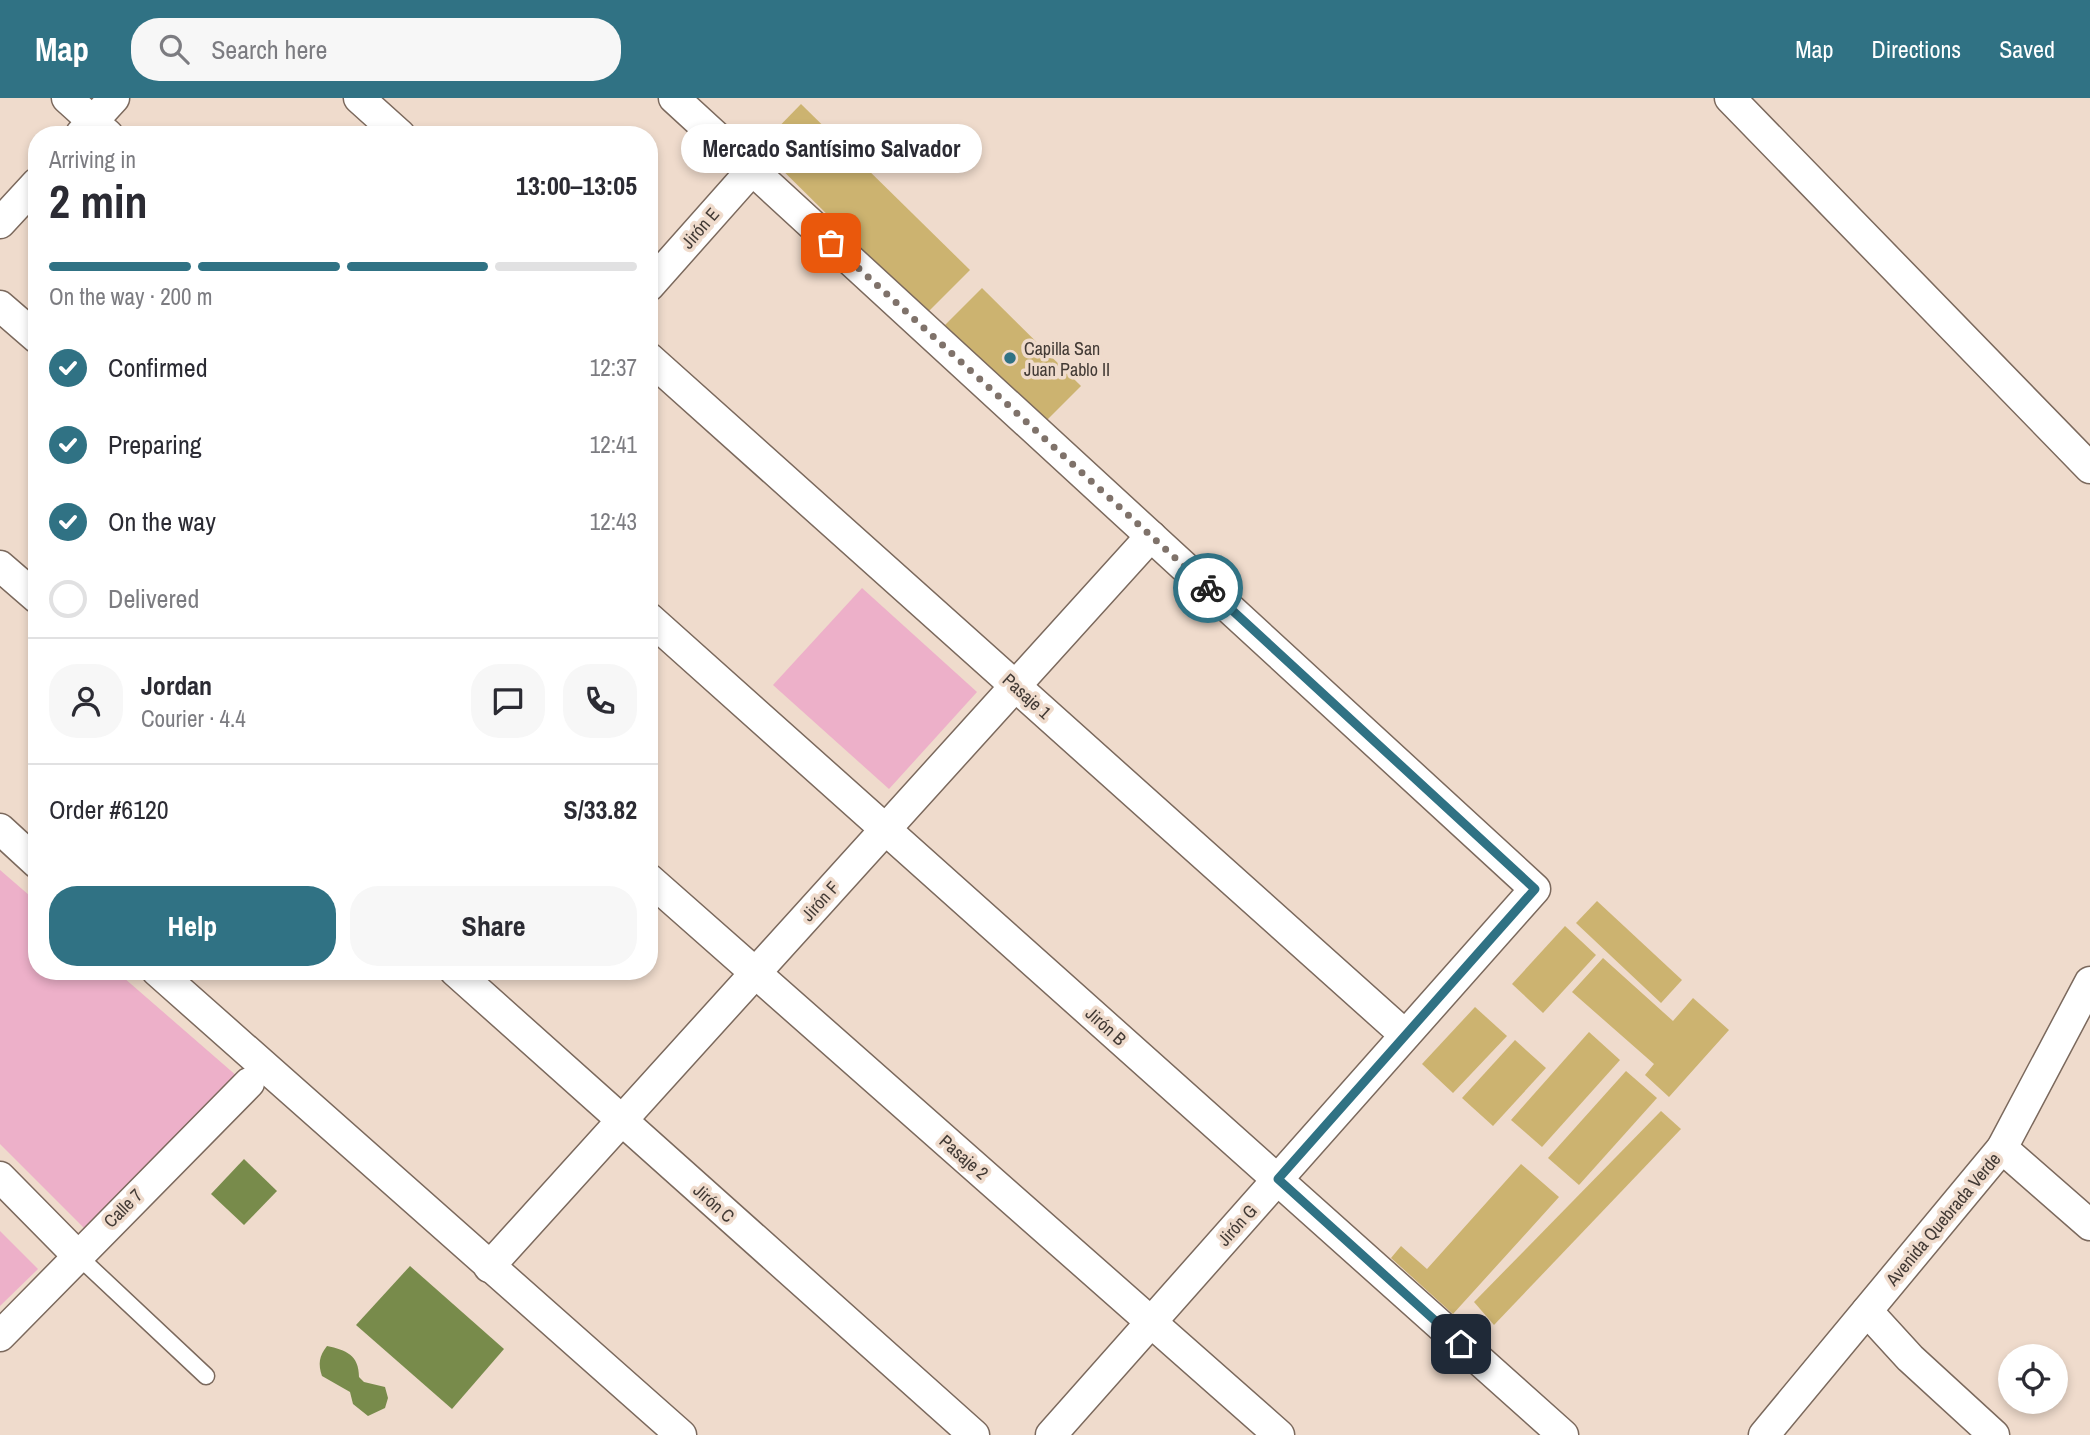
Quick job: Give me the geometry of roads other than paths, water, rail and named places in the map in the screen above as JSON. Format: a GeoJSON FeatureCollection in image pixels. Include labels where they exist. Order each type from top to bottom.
{"type":"FeatureCollection","features":[{"type":"Feature","properties":{"kind":"street"},"geometry":{"type":"LineString","coordinates":[[67,98],[91,126]]}},
{"type":"Feature","properties":{"kind":"street"},"geometry":{"type":"LineString","coordinates":[[96,126],[114,98]]}},
{"type":"Feature","properties":{"kind":"street"},"geometry":{"type":"LineString","coordinates":[[359,98],[390,126]]}},
{"type":"Feature","properties":{"kind":"street"},"geometry":{"type":"LineString","coordinates":[[674,98],[1151,536]]}},
{"type":"Feature","properties":{"kind":"street"},"geometry":{"type":"LineString","coordinates":[[1730,98],[2090,467]]}},
{"type":"Feature","properties":{"kind":"street","name":"Jirón E"},"geometry":{"type":"LineString","coordinates":[[658,276],[752,170]]}},
{"type":"Feature","properties":{"kind":"street"},"geometry":{"type":"LineString","coordinates":[[0,223],[28,193]]}},
{"type":"Feature","properties":{"kind":"street"},"geometry":{"type":"LineString","coordinates":[[0,306],[28,330]]}},
{"type":"Feature","properties":{"kind":"street","name":"Pasaje 1"},"geometry":{"type":"LineString","coordinates":[[658,366],[1405,1035]]}},
{"type":"Feature","properties":{"kind":"street","name":"Jirón F"},"geometry":{"type":"LineString","coordinates":[[489,1267],[1151,536]]}},
{"type":"Feature","properties":{"kind":"street","name":"Jirón G"},"geometry":{"type":"LineString","coordinates":[[1051,1435],[1535,889],[1151,536]]}},
{"type":"Feature","properties":{"kind":"street"},"geometry":{"type":"LineString","coordinates":[[0,566],[28,590]]}},
{"type":"Feature","properties":{"kind":"street","name":"Jirón B"},"geometry":{"type":"LineString","coordinates":[[658,626],[1563,1435]]}},
{"type":"Feature","properties":{"kind":"street"},"geometry":{"type":"LineString","coordinates":[[0,829],[28,855]]}},
{"type":"Feature","properties":{"kind":"street","name":"Pasaje 2"},"geometry":{"type":"LineString","coordinates":[[658,886],[1279,1435]]}},
{"type":"Feature","properties":{"kind":"street"},"geometry":{"type":"LineString","coordinates":[[167,980],[681,1435]]}},
{"type":"Feature","properties":{"kind":"street","name":"Jirón C"},"geometry":{"type":"LineString","coordinates":[[464,980],[974,1435]]}},
{"type":"Feature","properties":{"kind":"street","name":"Avenida Quebrada Verde"},"geometry":{"type":"LineString","coordinates":[[1764,1435],[2002,1148],[2090,982]]}},
{"type":"Feature","properties":{"kind":"street","name":"Calle 7"},"geometry":{"type":"LineString","coordinates":[[0,1336],[249,1083]]}},
{"type":"Feature","properties":{"kind":"street"},"geometry":{"type":"LineString","coordinates":[[2002,1148],[2090,1225]]}},
{"type":"Feature","properties":{"kind":"street"},"geometry":{"type":"LineString","coordinates":[[0,1177],[77,1255]]}},
{"type":"Feature","properties":{"kind":"street"},"geometry":{"type":"LineString","coordinates":[[1867,1311],[1910,1358],[1994,1435]]}},
{"type":"Feature","properties":{"kind":"lane"},"geometry":{"type":"LineString","coordinates":[[77,1255],[206,1376]]}},
{"type":"Feature","properties":{"kind":"place","name":"Mercado Santísimo Salvador"},"geometry":{"type":"Point","coordinates":[831,243]}},
{"type":"Feature","properties":{"kind":"place","name":"Capilla San Juan Pablo II"},"geometry":{"type":"Point","coordinates":[1010,358]}}]}
